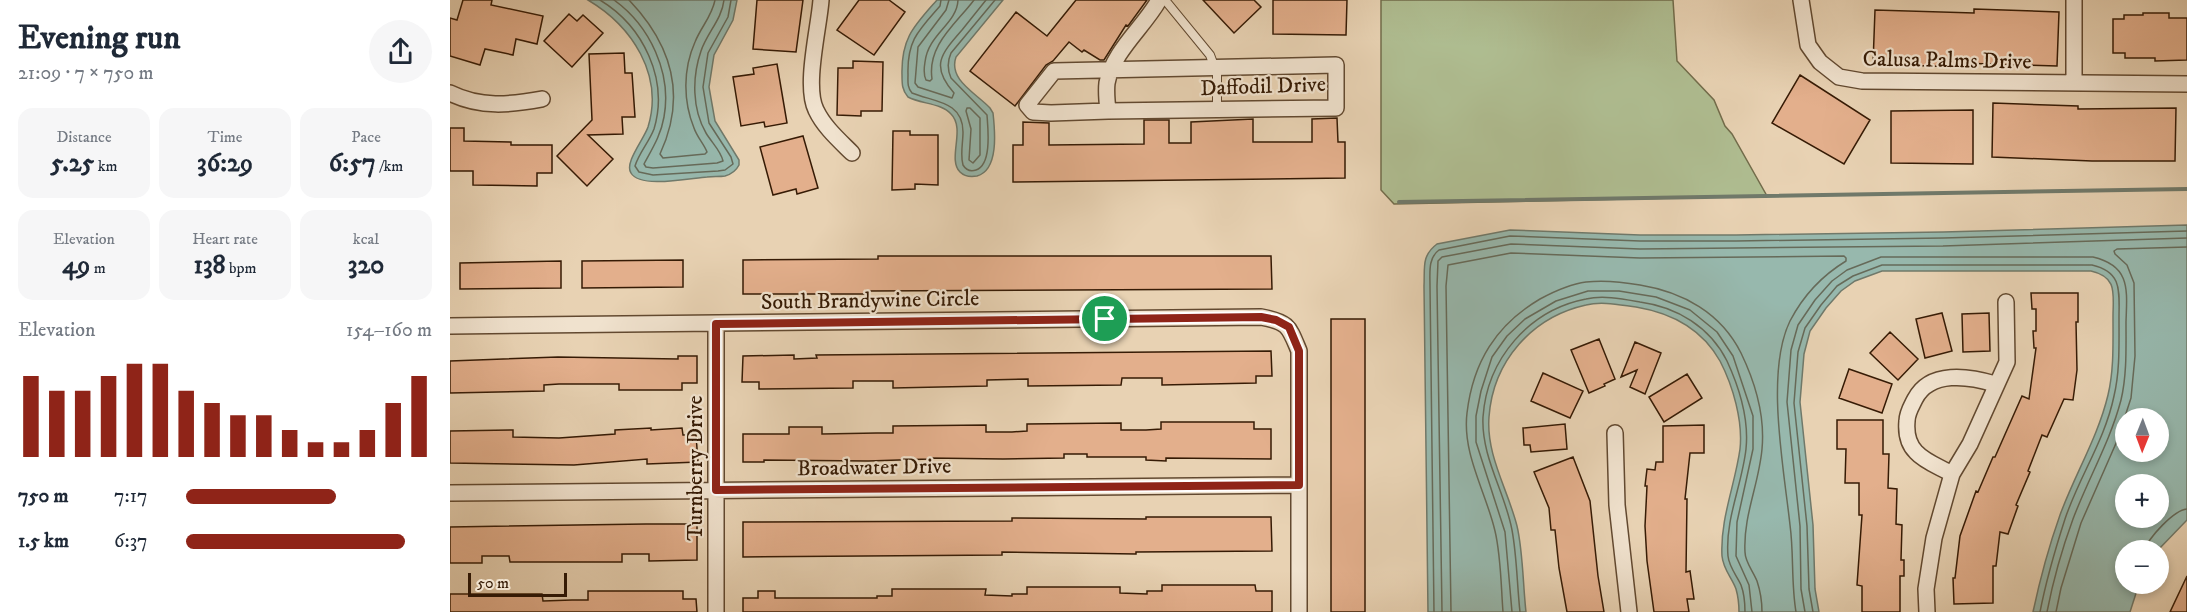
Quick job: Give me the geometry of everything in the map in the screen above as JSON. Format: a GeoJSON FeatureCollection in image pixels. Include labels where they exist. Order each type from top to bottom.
{"type":"FeatureCollection","features":[{"type":"Feature","properties":{"kind":"street"},"geometry":{"type":"LineString","coordinates":[[1108,111],[1107,82],[1116,59],[1160,0]]}},
{"type":"Feature","properties":{"kind":"street","name":"Calusa Palms Drive"},"geometry":{"type":"LineString","coordinates":[[1802,0],[1808,45],[1820,62],[1839,77],[1862,81],[2187,84]]}},
{"type":"Feature","properties":{"kind":"street"},"geometry":{"type":"LineString","coordinates":[[2074,0],[2074,83]]}},
{"type":"Feature","properties":{"kind":"street"},"geometry":{"type":"LineString","coordinates":[[822,2],[814,54],[812,89],[815,108],[825,125],[852,153]]}},
{"type":"Feature","properties":{"kind":"street","name":"Daffodil Drive"},"geometry":{"type":"LineString","coordinates":[[1336,65],[1336,108],[1042,113],[1033,112],[1027,105],[1054,71],[1215,66],[1336,65]]}},
{"type":"Feature","properties":{"kind":"street"},"geometry":{"type":"LineString","coordinates":[[450,93],[475,103],[490,104],[506,105],[542,99]]}},
{"type":"Feature","properties":{"kind":"street"},"geometry":{"type":"LineString","coordinates":[[1927,612],[1926,589],[1934,538],[1952,474],[1970,444],[1995,384],[2007,362],[2006,302]]}},
{"type":"Feature","properties":{"kind":"street","name":"South Brandywine Circle"},"geometry":{"type":"LineString","coordinates":[[450,326],[1261,317],[1276,320],[1289,327],[1299,351],[1299,485]]}},
{"type":"Feature","properties":{"kind":"street","name":"Turnberry Drive"},"geometry":{"type":"LineString","coordinates":[[716,324],[716,612]]}},
{"type":"Feature","properties":{"kind":"street"},"geometry":{"type":"LineString","coordinates":[[1952,474],[1915,451],[1907,435],[1907,413],[1919,391],[1930,383],[1956,377],[1995,384]]}},
{"type":"Feature","properties":{"kind":"street"},"geometry":{"type":"LineString","coordinates":[[1615,433],[1617,505],[1629,612]]}},
{"type":"Feature","properties":{"kind":"street"},"geometry":{"type":"LineString","coordinates":[[1299,485],[1299,612]]}},
{"type":"Feature","properties":{"kind":"street","name":"Broadwater Drive"},"geometry":{"type":"LineString","coordinates":[[450,493],[1299,485]]}},
{"type":"Feature","properties":{"kind":"lane"},"geometry":{"type":"LineString","coordinates":[[1165,0],[1210,55],[1217,74],[1217,110]]}},
{"type":"Feature","properties":{"kind":"green space"},"geometry":{"type":"Polygon","coordinates":[[[1381,0],[1673,0],[1677,61],[1714,100],[1725,126],[1732,134],[1767,196],[1394,204],[1381,190],[1381,0]]]}},
{"type":"Feature","properties":{"kind":"water"},"geometry":{"type":"Polygon","coordinates":[[[588,0],[737,0],[733,20],[714,55],[709,87],[715,121],[739,160],[737,169],[723,176],[655,182],[636,178],[631,173],[630,163],[648,127],[652,108],[652,89],[648,71],[631,38],[618,23],[588,0]]]}},
{"type":"Feature","properties":{"kind":"water"},"geometry":{"type":"Polygon","coordinates":[[[937,0],[1003,0],[956,57],[956,73],[965,86],[993,113],[995,139],[992,158],[984,172],[977,176],[964,174],[956,166],[957,128],[951,114],[942,108],[908,97],[903,87],[902,62],[910,33],[937,0]]]}},
{"type":"Feature","properties":{"kind":"water"},"geometry":{"type":"Polygon","coordinates":[[[2187,225],[2187,520],[2168,540],[2115,540],[2115,594],[2136,594],[2130,612],[2033,612],[2060,515],[2104,411],[2108,395],[2113,347],[2113,294],[2110,282],[2106,277],[2091,271],[1882,271],[1855,281],[1841,291],[1810,331],[1804,354],[1800,402],[1813,525],[1815,589],[1819,612],[1739,612],[1736,589],[1723,561],[1722,542],[1725,515],[1738,462],[1740,427],[1729,381],[1713,350],[1695,331],[1662,313],[1636,307],[1598,303],[1566,311],[1533,331],[1507,360],[1492,397],[1489,417],[1491,445],[1517,526],[1526,612],[1428,612],[1424,268],[1428,253],[1437,244],[1510,230],[1640,235],[2187,225]]]}},
{"type":"Feature","properties":{"kind":"building"},"geometry":{"type":"Polygon","coordinates":[[[463,0],[492,0],[491,5],[543,16],[537,44],[516,39],[513,55],[485,49],[480,65],[450,56],[450,18],[457,20],[463,0]]]}},
{"type":"Feature","properties":{"kind":"building"},"geometry":{"type":"Polygon","coordinates":[[[757,0],[803,0],[796,52],[753,49],[757,0]]]}},
{"type":"Feature","properties":{"kind":"building"},"geometry":{"type":"Polygon","coordinates":[[[859,0],[889,0],[905,12],[874,55],[837,30],[859,0]]]}},
{"type":"Feature","properties":{"kind":"building"},"geometry":{"type":"Polygon","coordinates":[[[1076,0],[1147,0],[1128,26],[1126,25],[1104,60],[1084,50],[1082,52],[1069,42],[1053,61],[1046,65],[1015,106],[970,71],[1016,12],[1047,36],[1076,0]]]}},
{"type":"Feature","properties":{"kind":"building"},"geometry":{"type":"Polygon","coordinates":[[[1203,0],[1254,0],[1261,7],[1234,33],[1203,0]]]}},
{"type":"Feature","properties":{"kind":"building"},"geometry":{"type":"Polygon","coordinates":[[[1273,0],[1347,0],[1346,35],[1273,34],[1273,0]]]}},
{"type":"Feature","properties":{"kind":"building"},"geometry":{"type":"Polygon","coordinates":[[[1974,9],[2059,12],[2057,66],[1958,63],[1958,67],[1873,64],[1875,10],[1974,13],[1974,9]]]}},
{"type":"Feature","properties":{"kind":"building"},"geometry":{"type":"Polygon","coordinates":[[[2143,13],[2169,13],[2169,18],[2187,18],[2187,60],[2155,61],[2155,58],[2125,58],[2125,53],[2113,53],[2113,19],[2124,19],[2124,15],[2143,15],[2143,13]]]}},
{"type":"Feature","properties":{"kind":"building"},"geometry":{"type":"Polygon","coordinates":[[[569,14],[577,21],[583,15],[603,33],[572,67],[544,41],[569,14]]]}},
{"type":"Feature","properties":{"kind":"building"},"geometry":{"type":"Polygon","coordinates":[[[624,53],[625,73],[632,73],[635,117],[622,117],[623,134],[588,135],[613,159],[587,186],[557,156],[592,120],[589,54],[624,53]]]}},
{"type":"Feature","properties":{"kind":"building"},"geometry":{"type":"Polygon","coordinates":[[[853,61],[883,62],[882,111],[861,111],[861,116],[837,115],[838,68],[853,68],[853,61]]]}},
{"type":"Feature","properties":{"kind":"building"},"geometry":{"type":"Polygon","coordinates":[[[777,64],[787,123],[765,127],[764,122],[741,126],[733,77],[754,74],[753,68],[777,64]]]}},
{"type":"Feature","properties":{"kind":"building"},"geometry":{"type":"Polygon","coordinates":[[[1800,75],[1870,120],[1844,164],[1772,123],[1800,75]]]}},
{"type":"Feature","properties":{"kind":"building"},"geometry":{"type":"Polygon","coordinates":[[[1993,103],[2078,106],[2078,109],[2176,108],[2175,161],[2092,161],[1992,157],[1993,103]]]}},
{"type":"Feature","properties":{"kind":"building"},"geometry":{"type":"Polygon","coordinates":[[[1973,110],[1973,164],[1891,163],[1891,111],[1973,110]]]}},
{"type":"Feature","properties":{"kind":"building"},"geometry":{"type":"Polygon","coordinates":[[[1337,118],[1338,142],[1345,142],[1345,178],[1013,182],[1013,145],[1023,145],[1023,122],[1049,123],[1049,145],[1144,144],[1144,120],[1169,120],[1169,143],[1191,143],[1191,122],[1253,119],[1253,142],[1312,142],[1312,119],[1337,118]]]}},
{"type":"Feature","properties":{"kind":"building"},"geometry":{"type":"Polygon","coordinates":[[[450,128],[464,128],[464,141],[511,142],[511,145],[552,145],[552,173],[537,173],[537,186],[473,185],[473,171],[450,171],[450,128]]]}},
{"type":"Feature","properties":{"kind":"building"},"geometry":{"type":"Polygon","coordinates":[[[893,131],[910,131],[910,135],[938,135],[938,185],[915,184],[915,189],[892,190],[893,131]]]}},
{"type":"Feature","properties":{"kind":"building"},"geometry":{"type":"Polygon","coordinates":[[[803,136],[818,188],[797,194],[796,189],[773,195],[760,147],[803,136]]]}},
{"type":"Feature","properties":{"kind":"building"},"geometry":{"type":"Polygon","coordinates":[[[878,256],[1271,256],[1272,289],[868,291],[868,294],[743,294],[743,260],[878,259],[878,256]]]}},
{"type":"Feature","properties":{"kind":"building"},"geometry":{"type":"Polygon","coordinates":[[[683,260],[683,287],[582,288],[582,261],[683,260]]]}},
{"type":"Feature","properties":{"kind":"building"},"geometry":{"type":"Polygon","coordinates":[[[561,261],[561,288],[460,289],[460,263],[561,261]]]}},
{"type":"Feature","properties":{"kind":"building"},"geometry":{"type":"Polygon","coordinates":[[[2031,293],[2078,293],[2077,370],[2073,400],[2064,399],[2047,437],[2042,435],[2016,505],[2018,506],[2008,534],[2000,532],[1996,566],[1993,566],[1993,603],[1954,604],[1953,578],[1955,578],[1960,536],[1976,491],[1978,492],[1995,457],[2022,396],[2029,399],[2036,348],[2034,348],[2033,331],[2036,331],[2036,309],[2032,309],[2031,293]]]}},
{"type":"Feature","properties":{"kind":"building"},"geometry":{"type":"Polygon","coordinates":[[[1942,313],[1952,351],[1925,358],[1916,319],[1942,313]]]}},
{"type":"Feature","properties":{"kind":"building"},"geometry":{"type":"Polygon","coordinates":[[[1989,313],[1990,351],[1963,352],[1962,314],[1989,313]]]}},
{"type":"Feature","properties":{"kind":"building"},"geometry":{"type":"Polygon","coordinates":[[[1331,319],[1365,319],[1365,612],[1331,612],[1331,319]]]}},
{"type":"Feature","properties":{"kind":"building"},"geometry":{"type":"Polygon","coordinates":[[[1890,332],[1918,359],[1898,380],[1870,353],[1890,332]]]}},
{"type":"Feature","properties":{"kind":"building"},"geometry":{"type":"Polygon","coordinates":[[[1599,339],[1615,379],[1589,393],[1571,350],[1599,339]]]}},
{"type":"Feature","properties":{"kind":"building"},"geometry":{"type":"Polygon","coordinates":[[[1635,342],[1661,353],[1645,394],[1630,387],[1637,370],[1621,377],[1635,342]]]}},
{"type":"Feature","properties":{"kind":"building"},"geometry":{"type":"Polygon","coordinates":[[[1271,351],[1272,376],[1256,376],[1256,383],[1162,385],[1162,378],[1122,378],[1121,385],[1028,386],[1028,379],[987,380],[987,386],[893,388],[893,381],[853,381],[853,388],[759,389],[759,382],[742,382],[743,356],[794,355],[794,359],[817,358],[816,355],[1271,351]]]}},
{"type":"Feature","properties":{"kind":"building"},"geometry":{"type":"Polygon","coordinates":[[[678,356],[697,356],[697,383],[682,383],[682,390],[619,390],[619,384],[559,384],[544,385],[544,391],[450,393],[450,361],[558,357],[678,359],[678,356]]]}},
{"type":"Feature","properties":{"kind":"building"},"geometry":{"type":"Polygon","coordinates":[[[1849,369],[1892,384],[1882,413],[1839,398],[1849,369]]]}},
{"type":"Feature","properties":{"kind":"building"},"geometry":{"type":"Polygon","coordinates":[[[1543,373],[1583,391],[1570,418],[1531,401],[1543,373]]]}},
{"type":"Feature","properties":{"kind":"building"},"geometry":{"type":"Polygon","coordinates":[[[1687,374],[1702,398],[1664,422],[1649,397],[1687,374]]]}},
{"type":"Feature","properties":{"kind":"building"},"geometry":{"type":"Polygon","coordinates":[[[1837,420],[1883,420],[1883,454],[1889,454],[1888,488],[1897,489],[1896,524],[1902,525],[1901,560],[1904,560],[1904,576],[1900,576],[1900,612],[1862,612],[1862,586],[1857,585],[1862,515],[1859,515],[1859,483],[1845,483],[1846,449],[1837,449],[1837,420]]]}},
{"type":"Feature","properties":{"kind":"building"},"geometry":{"type":"Polygon","coordinates":[[[1161,422],[1254,422],[1254,429],[1271,429],[1271,459],[1166,458],[1166,461],[1146,460],[1146,457],[1087,457],[1087,454],[1064,454],[1064,458],[743,462],[743,434],[789,434],[789,427],[822,427],[822,434],[893,433],[893,426],[986,425],[986,432],[1012,432],[1027,431],[1027,424],[1121,423],[1121,430],[1161,429],[1161,422]]]}},
{"type":"Feature","properties":{"kind":"building"},"geometry":{"type":"Polygon","coordinates":[[[1565,424],[1567,449],[1531,452],[1530,445],[1524,445],[1523,428],[1565,424]]]}},
{"type":"Feature","properties":{"kind":"building"},"geometry":{"type":"Polygon","coordinates":[[[1704,425],[1704,453],[1690,453],[1685,499],[1687,499],[1686,572],[1690,571],[1694,599],[1687,599],[1689,612],[1654,612],[1645,526],[1647,469],[1655,470],[1656,462],[1663,462],[1663,426],[1704,425]]]}},
{"type":"Feature","properties":{"kind":"building"},"geometry":{"type":"Polygon","coordinates":[[[651,428],[651,430],[682,428],[683,435],[696,435],[698,462],[647,464],[647,459],[574,465],[450,463],[450,431],[513,430],[513,437],[559,438],[615,434],[615,430],[651,428]]]}},
{"type":"Feature","properties":{"kind":"building"},"geometry":{"type":"Polygon","coordinates":[[[1573,457],[1590,501],[1604,612],[1567,612],[1555,530],[1551,530],[1549,508],[1534,472],[1573,457]]]}},
{"type":"Feature","properties":{"kind":"building"},"geometry":{"type":"Polygon","coordinates":[[[1146,517],[1271,517],[1272,551],[1136,552],[1136,554],[1002,552],[1002,555],[743,557],[743,522],[1012,521],[1012,518],[1146,519],[1146,517]]]}},
{"type":"Feature","properties":{"kind":"building"},"geometry":{"type":"Polygon","coordinates":[[[697,524],[697,560],[649,561],[649,554],[622,554],[622,562],[510,562],[509,556],[482,556],[482,563],[450,563],[450,527],[697,524]]]}},
{"type":"Feature","properties":{"kind":"building"},"geometry":{"type":"Polygon","coordinates":[[[2187,576],[2187,612],[2170,612],[2187,576]]]}},
{"type":"Feature","properties":{"kind":"building"},"geometry":{"type":"Polygon","coordinates":[[[1162,585],[1255,585],[1256,591],[1272,591],[1272,612],[743,612],[743,598],[758,598],[758,591],[775,591],[775,598],[877,598],[877,596],[892,596],[892,589],[986,589],[985,595],[1012,596],[1012,594],[1027,594],[1027,587],[1120,587],[1120,593],[1147,594],[1147,591],[1162,591],[1162,585]]]}},
{"type":"Feature","properties":{"kind":"building"},"geometry":{"type":"Polygon","coordinates":[[[588,591],[683,591],[683,599],[696,599],[697,612],[450,612],[450,594],[542,594],[543,601],[588,600],[588,591]]]}},
{"type":"Feature","properties":{"kind":"waterway"},"geometry":{"type":"LineString","coordinates":[[1399,202],[2187,189]]}},
{"type":"Feature","properties":{"kind":"route"},"geometry":{"type":"LineString","coordinates":[[1261,317],[1276,320],[1289,327],[1299,351],[1299,485],[716,490],[716,324],[1105,319],[1261,317]]}}]}
